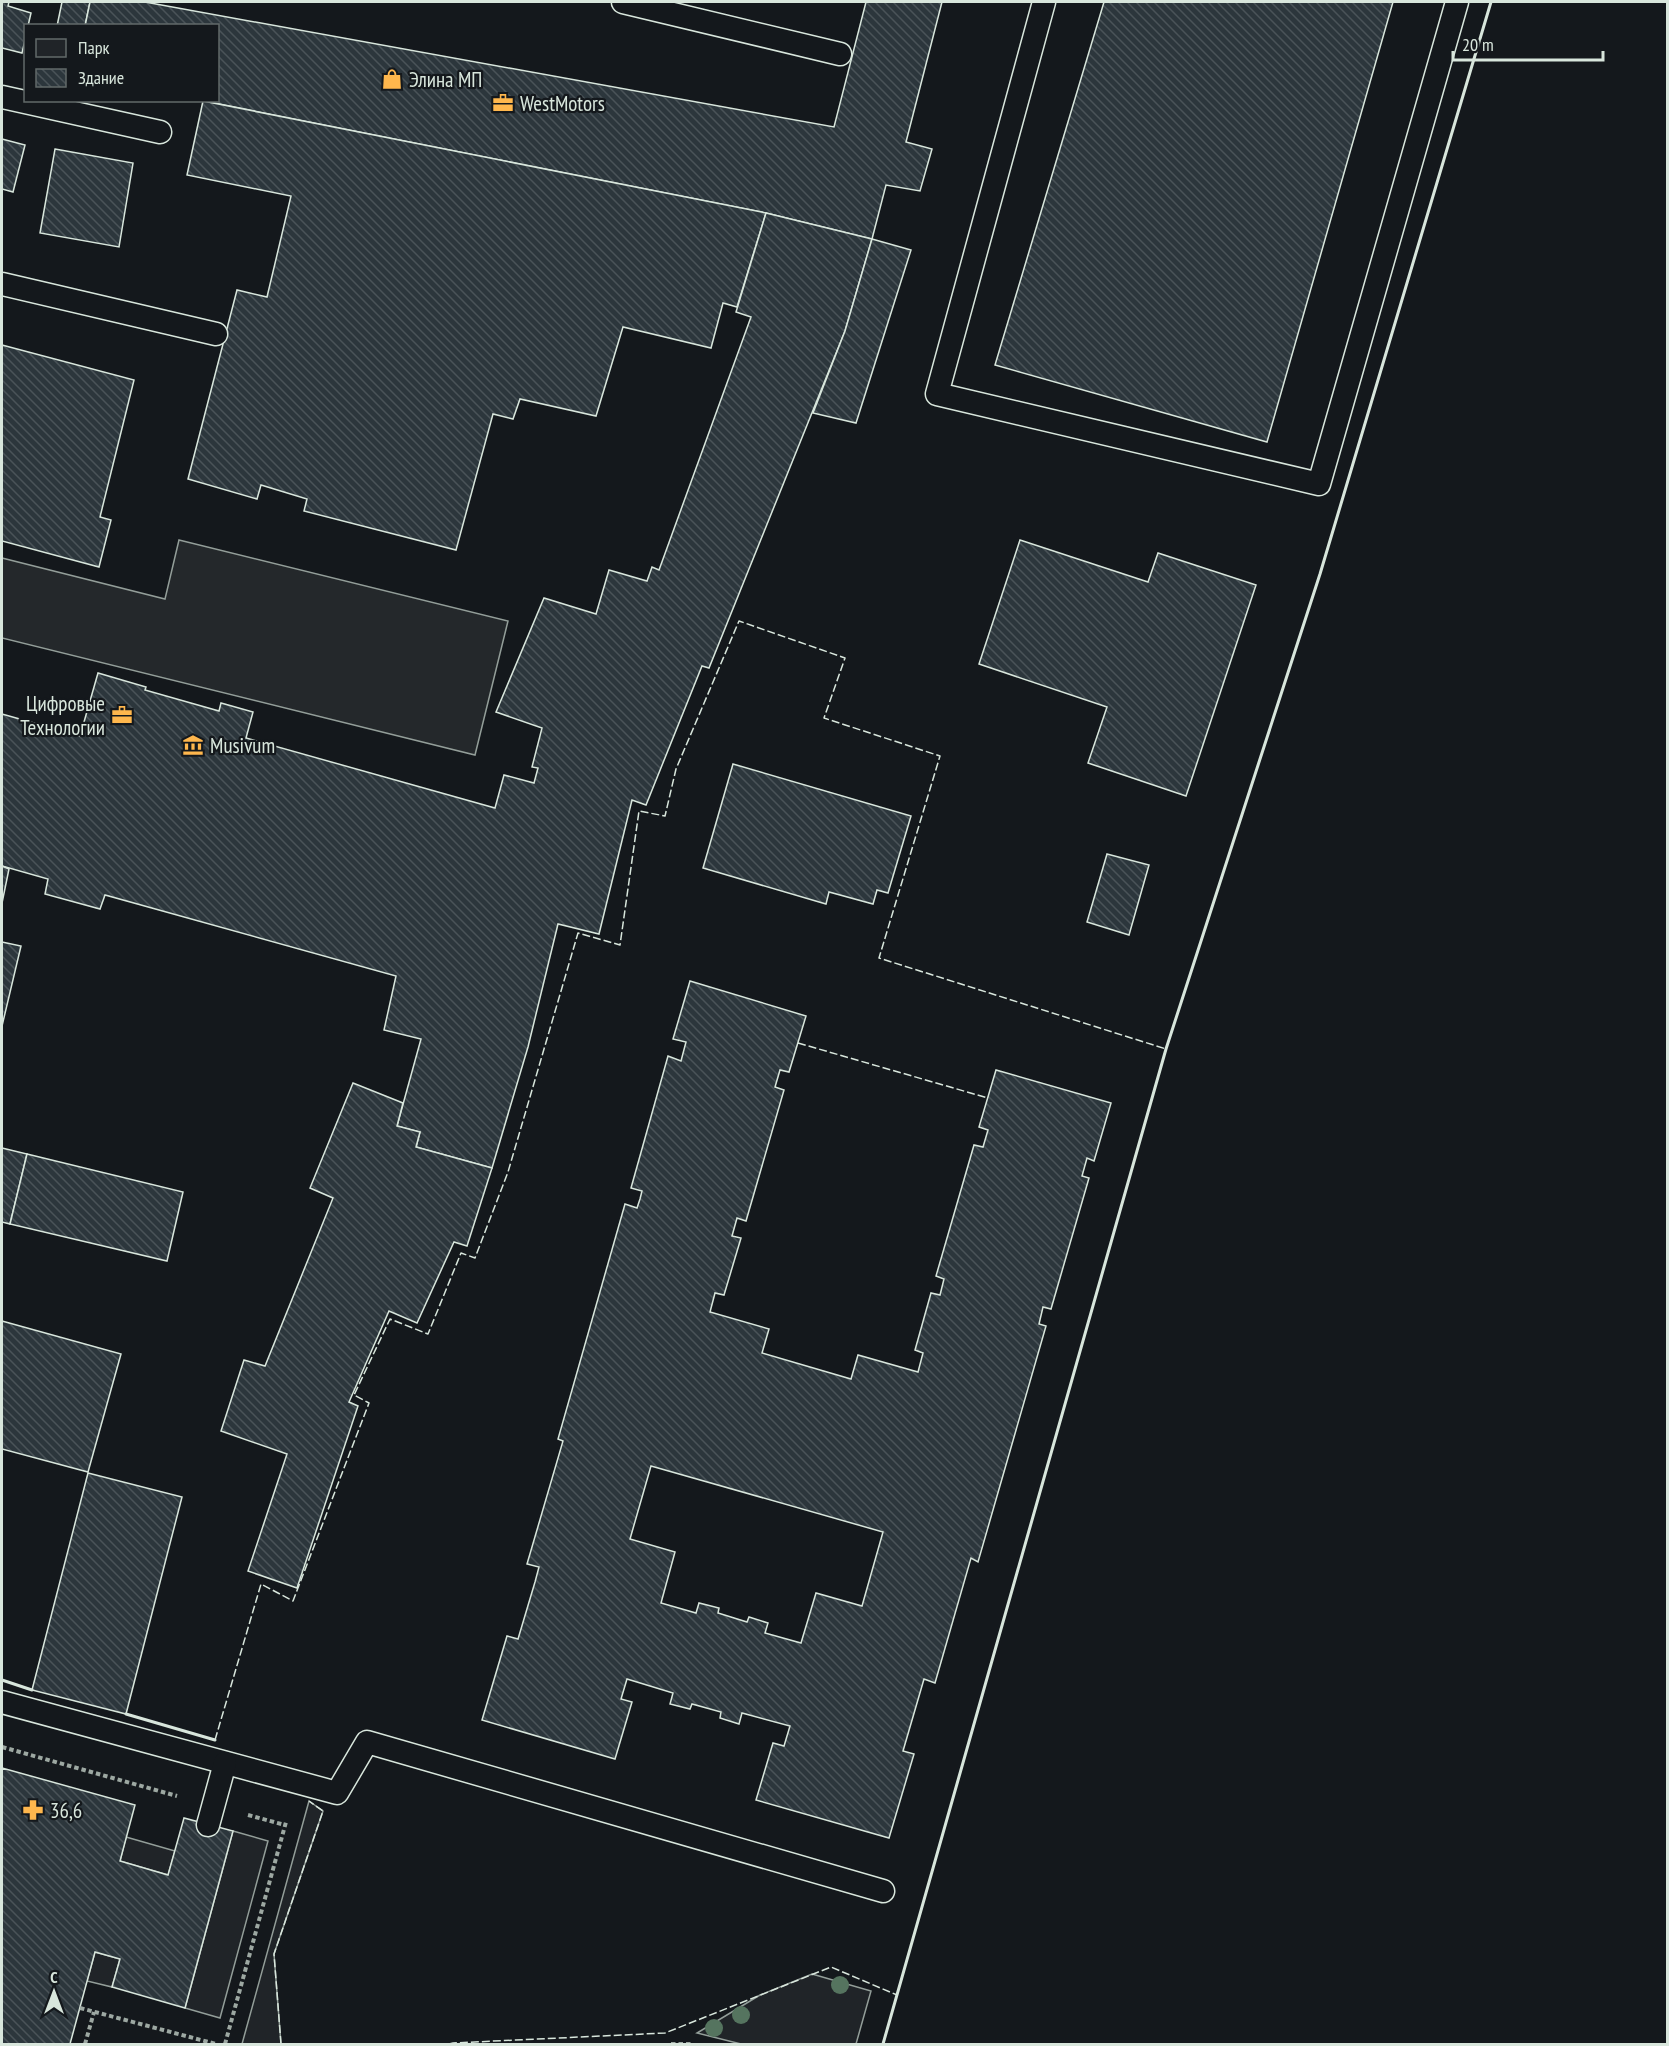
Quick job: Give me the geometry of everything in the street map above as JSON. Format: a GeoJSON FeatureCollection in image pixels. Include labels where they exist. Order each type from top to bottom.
{"type":"FeatureCollection","features":[{"type":"Feature","properties":{"kind":"lane"},"geometry":{"type":"LineString","coordinates":[[623,2],[840,54]]}},
{"type":"Feature","properties":{"kind":"lane"},"geometry":{"type":"LineString","coordinates":[[1044,2],[937,394],[1319,484],[1457,2]]}},
{"type":"Feature","properties":{"kind":"lane"},"geometry":{"type":"LineString","coordinates":[[2,97],[24,102]]}},
{"type":"Feature","properties":{"kind":"lane"},"geometry":{"type":"LineString","coordinates":[[25,102],[160,132]]}},
{"type":"Feature","properties":{"kind":"lane"},"geometry":{"type":"LineString","coordinates":[[2,284],[216,334]]}},
{"type":"Feature","properties":{"kind":"lane"},"geometry":{"type":"LineString","coordinates":[[2,1702],[337,1793],[367,1742],[883,1892]]}},
{"type":"Feature","properties":{"kind":"lane"},"geometry":{"type":"LineString","coordinates":[[211,1815],[225,1763]]}},
{"type":"Feature","properties":{"kind":"path"},"geometry":{"type":"LineString","coordinates":[[2,1747],[211,1815],[285,1825]]}},
{"type":"Feature","properties":{"kind":"path"},"geometry":{"type":"LineString","coordinates":[[225,2044],[297,1782]]}},
{"type":"Feature","properties":{"kind":"path"},"geometry":{"type":"LineString","coordinates":[[80,2007],[216,2044]]}},
{"type":"Feature","properties":{"kind":"path"},"geometry":{"type":"LineString","coordinates":[[85,2044],[94,2012]]}},
{"type":"Feature","properties":{"kind":"path"},"geometry":{"type":"LineString","coordinates":[[671,2044],[693,2044]]}},
{"type":"Feature","properties":{"kind":"green space"},"geometry":{"type":"Polygon","coordinates":[[[309,1801],[323,1811],[274,1954],[281,2044],[242,2044],[309,1801]]]}},
{"type":"Feature","properties":{"kind":"green space"},"geometry":{"type":"Polygon","coordinates":[[[233,1831],[268,1841],[220,2018],[185,2008],[233,1831]]]}},
{"type":"Feature","properties":{"kind":"green space"},"geometry":{"type":"Polygon","coordinates":[[[126,1837],[175,1851],[168,1875],[120,1861],[126,1837]]]}},
{"type":"Feature","properties":{"kind":"green space"},"geometry":{"type":"Polygon","coordinates":[[[95,1952],[120,1959],[112,1987],[87,1981],[95,1952]]]}},
{"type":"Feature","properties":{"kind":"green space"},"geometry":{"type":"Polygon","coordinates":[[[812,1974],[871,1991],[856,2044],[741,2044],[697,2033],[760,1995],[812,1974]]]}},
{"type":"Feature","properties":{"kind":"shaded area"},"geometry":{"type":"Polygon","coordinates":[[[179,540],[508,621],[475,755],[2,638],[2,558],[165,599],[179,540]]]}},
{"type":"Feature","properties":{"kind":"building"},"geometry":{"type":"Polygon","coordinates":[[[2,2],[9,2],[8,6],[31,13],[28,24],[24,24],[22,53],[2,48],[2,2]]]}},
{"type":"Feature","properties":{"kind":"building"},"geometry":{"type":"Polygon","coordinates":[[[62,2],[90,2],[85,24],[57,24],[62,2]]]}},
{"type":"Feature","properties":{"kind":"building"},"geometry":{"type":"Polygon","coordinates":[[[90,2],[145,2],[834,127],[866,2],[942,2],[906,142],[932,149],[920,191],[886,185],[872,239],[766,213],[209,102],[219,102],[219,24],[85,24],[90,2]]]}},
{"type":"Feature","properties":{"kind":"building"},"geometry":{"type":"Polygon","coordinates":[[[1104,2],[1393,2],[1267,442],[995,365],[1104,2]]]}},
{"type":"Feature","properties":{"kind":"building"},"geometry":{"type":"Polygon","coordinates":[[[203,102],[208,102],[766,213],[737,307],[723,303],[711,348],[623,327],[596,416],[520,399],[513,419],[493,414],[456,550],[304,511],[307,499],[261,485],[257,499],[188,479],[237,290],[267,297],[291,196],[187,175],[203,102]]]}},
{"type":"Feature","properties":{"kind":"building"},"geometry":{"type":"Polygon","coordinates":[[[2,139],[25,145],[13,192],[2,189],[2,139]]]}},
{"type":"Feature","properties":{"kind":"building"},"geometry":{"type":"Polygon","coordinates":[[[55,149],[133,163],[119,247],[40,233],[55,149]]]}},
{"type":"Feature","properties":{"kind":"building"},"geometry":{"type":"Polygon","coordinates":[[[766,213],[872,239],[845,331],[709,668],[702,666],[646,805],[632,800],[599,934],[558,924],[528,1047],[492,1168],[416,1147],[420,1132],[397,1126],[421,1039],[384,1030],[396,976],[105,895],[100,909],[45,894],[48,879],[2,866],[2,714],[80,736],[98,673],[146,687],[145,690],[219,711],[221,703],[253,712],[246,738],[495,808],[504,775],[534,783],[538,768],[532,767],[542,728],[496,712],[544,598],[596,614],[609,570],[647,581],[652,567],[659,570],[751,317],[736,312],[766,213]]]}},
{"type":"Feature","properties":{"kind":"building"},"geometry":{"type":"Polygon","coordinates":[[[872,239],[911,250],[856,423],[813,413],[845,331],[872,239]]]}},
{"type":"Feature","properties":{"kind":"building"},"geometry":{"type":"Polygon","coordinates":[[[2,345],[134,380],[100,517],[111,520],[99,567],[2,541],[2,345]]]}},
{"type":"Feature","properties":{"kind":"building"},"geometry":{"type":"Polygon","coordinates":[[[1020,540],[1148,582],[1158,553],[1256,585],[1186,796],[1088,763],[1107,707],[979,664],[1020,540]]]}},
{"type":"Feature","properties":{"kind":"building"},"geometry":{"type":"Polygon","coordinates":[[[733,764],[911,816],[888,893],[877,890],[873,904],[829,892],[826,904],[703,868],[733,764]]]}},
{"type":"Feature","properties":{"kind":"building"},"geometry":{"type":"Polygon","coordinates":[[[1107,854],[1149,865],[1129,935],[1087,922],[1107,854]]]}},
{"type":"Feature","properties":{"kind":"building"},"geometry":{"type":"Polygon","coordinates":[[[2,866],[9,869],[2,903],[2,866]]]}},
{"type":"Feature","properties":{"kind":"building"},"geometry":{"type":"Polygon","coordinates":[[[2,942],[21,946],[2,1026],[2,942]]]}},
{"type":"Feature","properties":{"kind":"building"},"geometry":{"type":"Polygon","coordinates":[[[690,981],[806,1016],[789,1072],[780,1070],[775,1087],[784,1090],[746,1221],[737,1218],[732,1236],[741,1238],[724,1295],[715,1293],[710,1312],[769,1329],[762,1353],[851,1379],[858,1355],[918,1372],[923,1353],[915,1350],[931,1293],[940,1295],[944,1279],[936,1276],[974,1145],[983,1147],[988,1130],[979,1127],[996,1070],[1111,1103],[1094,1161],[1087,1158],[1082,1176],[1089,1178],[1051,1309],[1043,1307],[1039,1324],[1046,1326],[978,1562],[971,1558],[935,1683],[924,1679],[903,1751],[914,1754],[889,1838],[756,1800],[773,1743],[784,1746],[790,1726],[742,1713],[739,1724],[720,1718],[721,1712],[692,1704],[690,1709],[670,1704],[673,1693],[627,1679],[621,1699],[632,1702],[615,1759],[482,1720],[507,1636],[518,1639],[535,1582],[539,1567],[527,1564],[563,1441],[558,1439],[625,1204],[637,1208],[640,1199],[642,1191],[631,1188],[668,1056],[681,1061],[686,1042],[673,1039],[690,981]],[[651,1466],[630,1539],[675,1552],[661,1603],[696,1613],[699,1603],[719,1608],[718,1613],[747,1622],[749,1617],[768,1623],[765,1633],[801,1643],[816,1593],[862,1606],[883,1532],[651,1466]]]}},
{"type":"Feature","properties":{"kind":"building"},"geometry":{"type":"Polygon","coordinates":[[[353,1083],[403,1103],[397,1126],[420,1132],[416,1147],[492,1168],[467,1246],[454,1242],[417,1323],[389,1311],[349,1402],[358,1406],[297,1588],[248,1571],[287,1454],[221,1431],[244,1360],[265,1366],[333,1198],[310,1188],[353,1083]]]}},
{"type":"Feature","properties":{"kind":"building"},"geometry":{"type":"Polygon","coordinates":[[[2,1148],[27,1154],[10,1224],[2,1222],[2,1148]]]}},
{"type":"Feature","properties":{"kind":"building"},"geometry":{"type":"Polygon","coordinates":[[[27,1154],[183,1192],[167,1261],[10,1224],[27,1154]]]}},
{"type":"Feature","properties":{"kind":"building"},"geometry":{"type":"Polygon","coordinates":[[[2,1321],[121,1354],[88,1472],[2,1449],[2,1321]]]}},
{"type":"Feature","properties":{"kind":"building"},"geometry":{"type":"Polygon","coordinates":[[[88,1473],[182,1497],[126,1714],[32,1690],[88,1473]]]}},
{"type":"Feature","properties":{"kind":"building"},"geometry":{"type":"Polygon","coordinates":[[[2,1768],[135,1805],[120,1861],[168,1875],[184,1818],[233,1831],[185,2008],[112,1987],[120,1959],[95,1952],[70,2044],[2,2044],[2,1768]]]}},
{"type":"Feature","properties":{"kind":"fence"},"geometry":{"type":"LineString","coordinates":[[215,1740],[261,1584],[293,1601],[369,1403],[354,1395],[390,1319],[428,1334],[461,1253],[475,1258],[508,1172],[578,933],[620,945],[639,811],[665,816],[676,769],[739,621],[845,658],[824,718],[940,756],[879,958],[1166,1049]]}},
{"type":"Feature","properties":{"kind":"fence"},"geometry":{"type":"LineString","coordinates":[[798,1043],[988,1098]]}},
{"type":"Feature","properties":{"kind":"fence"},"geometry":{"type":"LineString","coordinates":[[281,2044],[274,1954],[323,1811],[309,1801]]}},
{"type":"Feature","properties":{"kind":"fence"},"geometry":{"type":"LineString","coordinates":[[449,2044],[665,2033],[831,1967],[897,1995]]}},
{"type":"Feature","properties":{"kind":"wall"},"geometry":{"type":"LineString","coordinates":[[883,2044],[1166,1049],[1320,574],[1491,2]]}},
{"type":"Feature","properties":{"kind":"wall"},"geometry":{"type":"LineString","coordinates":[[2,1680],[32,1690]]}},
{"type":"Feature","properties":{"kind":"wall"},"geometry":{"type":"LineString","coordinates":[[126,1714],[215,1740]]}},
{"type":"Feature","properties":{"kind":"place","name":"Элина МП"},"geometry":{"type":"Point","coordinates":[392,79]}},
{"type":"Feature","properties":{"kind":"place","name":"WestMotors"},"geometry":{"type":"Point","coordinates":[503,103]}},
{"type":"Feature","properties":{"kind":"place","name":"Цифровые Технологии"},"geometry":{"type":"Point","coordinates":[122,715]}},
{"type":"Feature","properties":{"kind":"place","name":"Musivum"},"geometry":{"type":"Point","coordinates":[193,745]}},
{"type":"Feature","properties":{"kind":"place","name":"36,6"},"geometry":{"type":"Point","coordinates":[33,1810]}}]}
